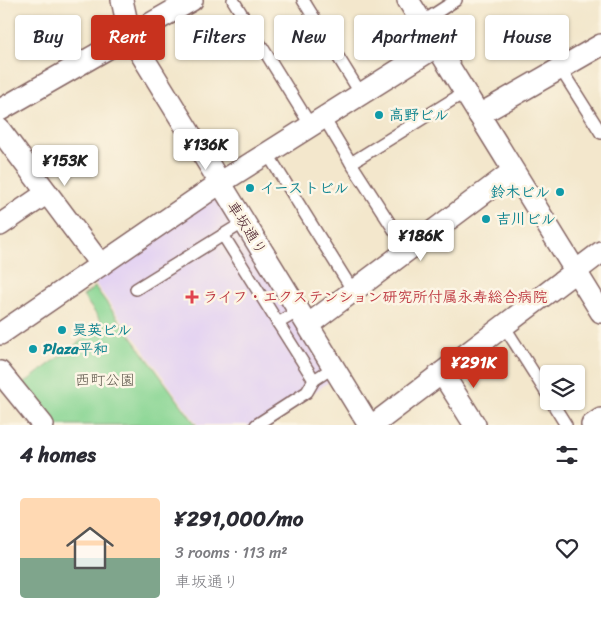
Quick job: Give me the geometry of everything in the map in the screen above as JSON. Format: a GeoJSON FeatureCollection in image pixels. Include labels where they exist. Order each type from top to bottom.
{"type":"FeatureCollection","features":[{"type":"Feature","properties":{"kind":"street","name":"車坂通り"},"geometry":{"type":"LineString","coordinates":[[122,0],[125,15]]}},
{"type":"Feature","properties":{"kind":"street"},"geometry":{"type":"LineString","coordinates":[[165,16],[192,0]]}},
{"type":"Feature","properties":{"kind":"street"},"geometry":{"type":"LineString","coordinates":[[408,0],[418,15]]}},
{"type":"Feature","properties":{"kind":"street"},"geometry":{"type":"LineString","coordinates":[[479,115],[601,45]]}},
{"type":"Feature","properties":{"kind":"street"},"geometry":{"type":"LineString","coordinates":[[0,110],[91,58]]}},
{"type":"Feature","properties":{"kind":"street","name":"車坂通り"},"geometry":{"type":"LineString","coordinates":[[145,60],[369,425]]}},
{"type":"Feature","properties":{"kind":"street"},"geometry":{"type":"LineString","coordinates":[[0,334],[220,183],[415,60]]}},
{"type":"Feature","properties":{"kind":"street"},"geometry":{"type":"LineString","coordinates":[[446,60],[601,312]]}},
{"type":"Feature","properties":{"kind":"street"},"geometry":{"type":"LineString","coordinates":[[0,130],[101,266]]}},
{"type":"Feature","properties":{"kind":"street"},"geometry":{"type":"LineString","coordinates":[[303,318],[353,291],[513,171]]}},
{"type":"Feature","properties":{"kind":"street"},"geometry":{"type":"LineString","coordinates":[[0,225],[47,193]]}},
{"type":"Feature","properties":{"kind":"street"},"geometry":{"type":"LineString","coordinates":[[373,425],[601,252]]}},
{"type":"Feature","properties":{"kind":"street"},"geometry":{"type":"LineString","coordinates":[[0,372],[43,425]]}},
{"type":"Feature","properties":{"kind":"street"},"geometry":{"type":"LineString","coordinates":[[442,373],[475,425]]}},
{"type":"Feature","properties":{"kind":"street"},"geometry":{"type":"LineString","coordinates":[[592,425],[601,419]]}},
{"type":"Feature","properties":{"kind":"lane"},"geometry":{"type":"LineString","coordinates":[[233,0],[317,122],[351,163],[407,250]]}},
{"type":"Feature","properties":{"kind":"lane"},"geometry":{"type":"LineString","coordinates":[[302,0],[361,94]]}},
{"type":"Feature","properties":{"kind":"lane"},"geometry":{"type":"LineString","coordinates":[[433,15],[456,0]]}},
{"type":"Feature","properties":{"kind":"lane"},"geometry":{"type":"LineString","coordinates":[[560,68],[597,120],[601,133]]}},
{"type":"Feature","properties":{"kind":"lane"},"geometry":{"type":"LineString","coordinates":[[351,163],[465,92]]}},
{"type":"Feature","properties":{"kind":"lane"},"geometry":{"type":"LineString","coordinates":[[267,153],[353,291]]}},
{"type":"Feature","properties":{"kind":"lane"},"geometry":{"type":"LineString","coordinates":[[136,289],[244,222]]}},
{"type":"Feature","properties":{"kind":"lane"},"geometry":{"type":"LineString","coordinates":[[223,235],[314,380]]}},
{"type":"Feature","properties":{"kind":"lane"},"geometry":{"type":"LineString","coordinates":[[278,323],[303,318]]}},
{"type":"Feature","properties":{"kind":"lane"},"geometry":{"type":"LineString","coordinates":[[504,326],[540,383]]}},
{"type":"Feature","properties":{"kind":"lane"},"geometry":{"type":"LineString","coordinates":[[256,425],[307,392],[314,380],[334,367]]}},
{"type":"Feature","properties":{"kind":"lane"},"geometry":{"type":"LineString","coordinates":[[557,410],[566,425]]}},
{"type":"Feature","properties":{"kind":"shaded area","name":"ライフ・エクステンション研究所付属永寿総合病院"},"geometry":{"type":"Polygon","coordinates":[[[216,194],[331,380],[270,425],[198,425],[92,279],[216,194]]]}},
{"type":"Feature","properties":{"kind":"green space","name":"西町公園"},"geometry":{"type":"Polygon","coordinates":[[[95,287],[196,425],[54,425],[23,384],[103,324],[83,296],[95,287]]]}},
{"type":"Feature","properties":{"kind":"place","name":"高野ビル"},"geometry":{"type":"Point","coordinates":[379,115]}},
{"type":"Feature","properties":{"kind":"place","name":"イーストビル"},"geometry":{"type":"Point","coordinates":[250,188]}},
{"type":"Feature","properties":{"kind":"place","name":"鈴木ビル"},"geometry":{"type":"Point","coordinates":[560,192]}},
{"type":"Feature","properties":{"kind":"place","name":"吉川ビル"},"geometry":{"type":"Point","coordinates":[486,219]}},
{"type":"Feature","properties":{"kind":"place","name":"ライフ・エクステンション研究所付属永寿総合病院"},"geometry":{"type":"Point","coordinates":[192,297]}},
{"type":"Feature","properties":{"kind":"place","name":"昊英ビル"},"geometry":{"type":"Point","coordinates":[62,330]}},
{"type":"Feature","properties":{"kind":"place","name":"Plaza平和"},"geometry":{"type":"Point","coordinates":[33,349]}}]}
